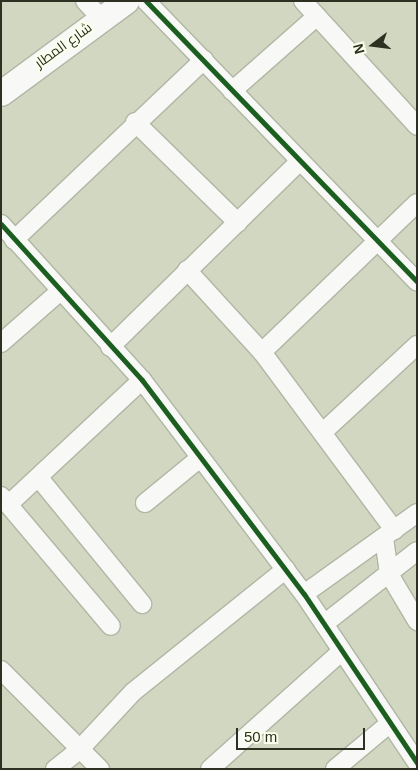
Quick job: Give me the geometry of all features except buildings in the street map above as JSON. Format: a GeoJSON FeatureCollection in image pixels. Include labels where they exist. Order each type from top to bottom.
{"type":"FeatureCollection","features":[{"type":"Feature","properties":{"kind":"street","name":"شارع المطار"},"geometry":{"type":"LineString","coordinates":[[1,92],[93,10],[126,1]]}},
{"type":"Feature","properties":{"kind":"street"},"geometry":{"type":"LineString","coordinates":[[146,1],[378,239],[417,282]]}},
{"type":"Feature","properties":{"kind":"street"},"geometry":{"type":"LineString","coordinates":[[303,1],[417,126]]}},
{"type":"Feature","properties":{"kind":"street"},"geometry":{"type":"LineString","coordinates":[[232,91],[317,16]]}},
{"type":"Feature","properties":{"kind":"street"},"geometry":{"type":"LineString","coordinates":[[14,240],[135,122],[204,60]]}},
{"type":"Feature","properties":{"kind":"street"},"geometry":{"type":"LineString","coordinates":[[135,122],[238,223]]}},
{"type":"Feature","properties":{"kind":"street"},"geometry":{"type":"LineString","coordinates":[[110,347],[300,161]]}},
{"type":"Feature","properties":{"kind":"street"},"geometry":{"type":"LineString","coordinates":[[262,352],[417,203]]}},
{"type":"Feature","properties":{"kind":"street"},"geometry":{"type":"LineString","coordinates":[[1,224],[59,292],[142,380],[304,594],[389,724],[417,763]]}},
{"type":"Feature","properties":{"kind":"street"},"geometry":{"type":"LineString","coordinates":[[187,270],[262,352],[323,432],[389,534],[389,574],[415,616]]}},
{"type":"Feature","properties":{"kind":"street"},"geometry":{"type":"LineString","coordinates":[[1,344],[59,292]]}},
{"type":"Feature","properties":{"kind":"street"},"geometry":{"type":"LineString","coordinates":[[323,432],[417,344]]}},
{"type":"Feature","properties":{"kind":"street"},"geometry":{"type":"LineString","coordinates":[[110,626],[5,500],[39,478],[142,380]]}},
{"type":"Feature","properties":{"kind":"street"},"geometry":{"type":"LineString","coordinates":[[145,503],[200,458]]}},
{"type":"Feature","properties":{"kind":"street"},"geometry":{"type":"LineString","coordinates":[[39,478],[142,604]]}},
{"type":"Feature","properties":{"kind":"street"},"geometry":{"type":"LineString","coordinates":[[304,594],[417,513]]}},
{"type":"Feature","properties":{"kind":"street"},"geometry":{"type":"LineString","coordinates":[[324,624],[417,551]]}},
{"type":"Feature","properties":{"kind":"street"},"geometry":{"type":"LineString","coordinates":[[55,769],[79,750],[134,692],[286,569]]}},
{"type":"Feature","properties":{"kind":"street"},"geometry":{"type":"LineString","coordinates":[[210,769],[342,651]]}},
{"type":"Feature","properties":{"kind":"street"},"geometry":{"type":"LineString","coordinates":[[1,670],[100,769]]}},
{"type":"Feature","properties":{"kind":"street"},"geometry":{"type":"LineString","coordinates":[[335,769],[389,724]]}},
{"type":"Feature","properties":{"kind":"cycle path"},"geometry":{"type":"LineString","coordinates":[[146,1],[417,282]]}},
{"type":"Feature","properties":{"kind":"cycle path"},"geometry":{"type":"LineString","coordinates":[[1,224],[142,380],[304,594],[417,763]]}}]}
